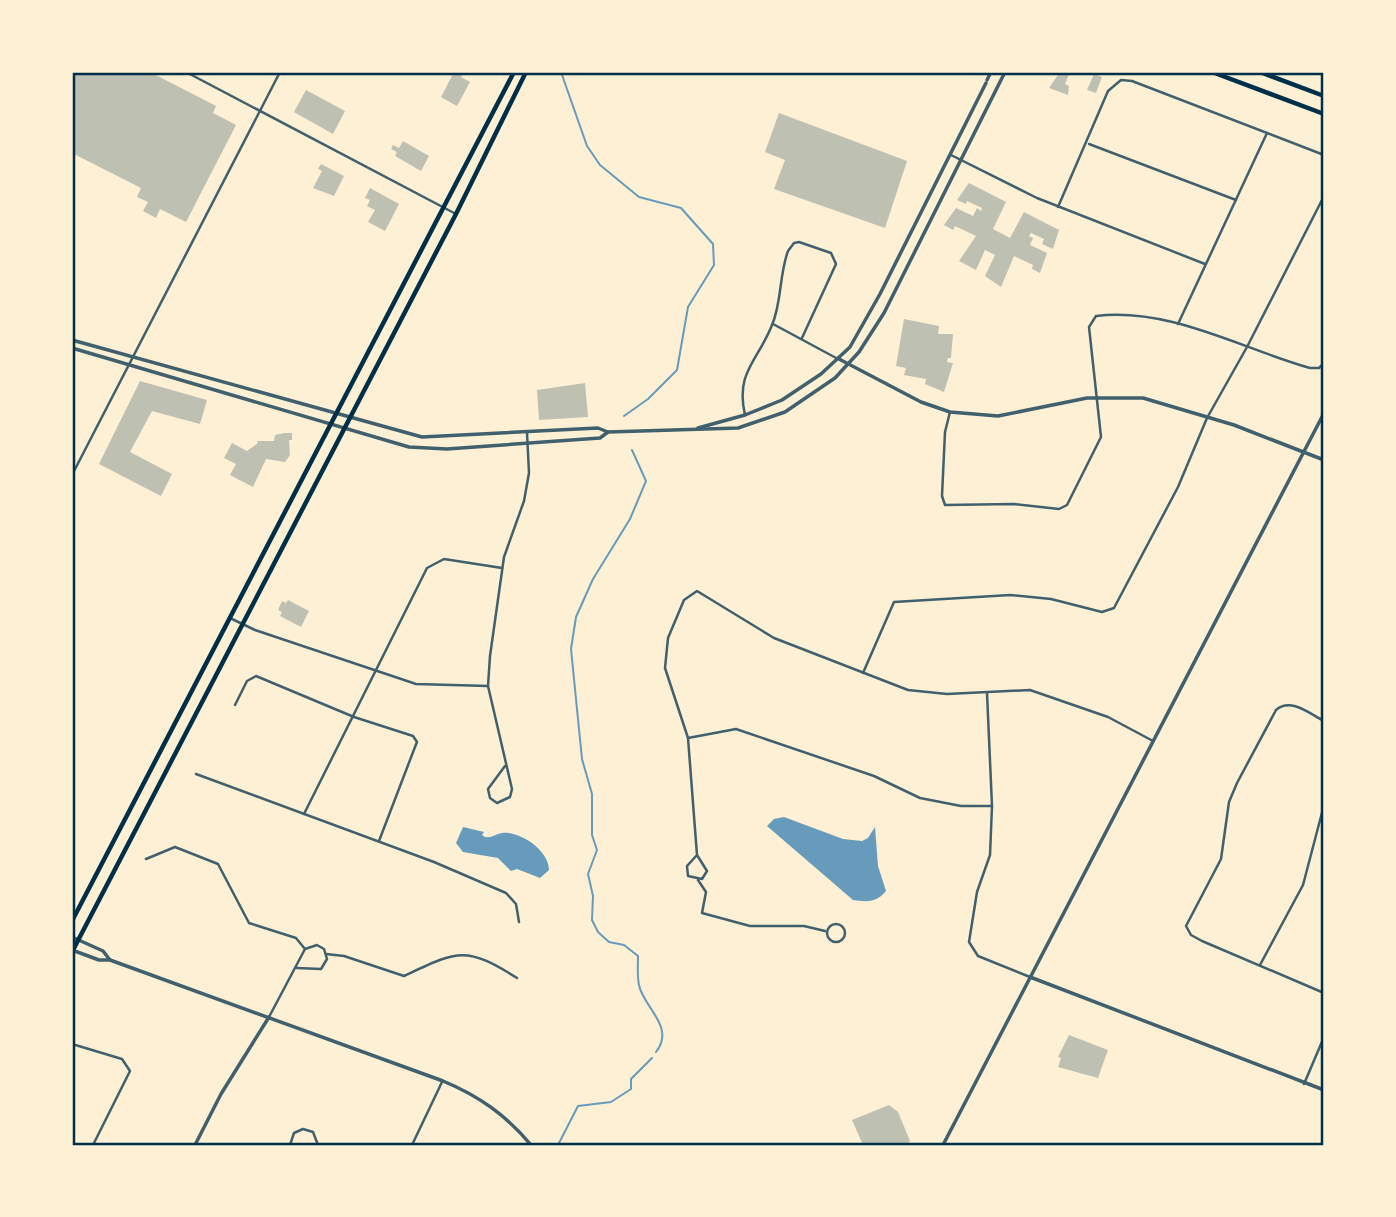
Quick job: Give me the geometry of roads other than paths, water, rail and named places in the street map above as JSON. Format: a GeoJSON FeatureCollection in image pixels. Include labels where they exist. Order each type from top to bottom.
{"type":"FeatureCollection","features":[{"type":"Feature","properties":{"kind":"main road"},"geometry":{"type":"LineString","coordinates":[[72,921],[512,72]]}},
{"type":"Feature","properties":{"kind":"main road"},"geometry":{"type":"LineString","coordinates":[[72,951],[456,214],[526,72]]}},
{"type":"Feature","properties":{"kind":"main road"},"geometry":{"type":"LineString","coordinates":[[1212,72],[1324,114]]}},
{"type":"Feature","properties":{"kind":"main road"},"geometry":{"type":"LineString","coordinates":[[1260,72],[1324,96]]}},
{"type":"Feature","properties":{"kind":"street"},"geometry":{"type":"LineString","coordinates":[[186,72],[456,214]]}},
{"type":"Feature","properties":{"kind":"street"},"geometry":{"type":"LineString","coordinates":[[72,475],[281,72]]}},
{"type":"Feature","properties":{"kind":"street"},"geometry":{"type":"LineString","coordinates":[[72,340],[337,411],[404,433],[434,438],[598,428],[608,432],[698,428],[745,415],[802,389],[839,359],[861,329],[991,72]]}},
{"type":"Feature","properties":{"kind":"street"},"geometry":{"type":"LineString","coordinates":[[698,428],[706,431],[738,428],[785,412],[849,365],[884,313],[1005,72]]}},
{"type":"Feature","properties":{"kind":"street"},"geometry":{"type":"LineString","coordinates":[[1058,207],[1088,143],[1108,91],[1121,80],[1132,81],[1324,155]]}},
{"type":"Feature","properties":{"kind":"street"},"geometry":{"type":"LineString","coordinates":[[1178,324],[1267,133]]}},
{"type":"Feature","properties":{"kind":"street"},"geometry":{"type":"LineString","coordinates":[[1088,143],[1236,200]]}},
{"type":"Feature","properties":{"kind":"street"},"geometry":{"type":"LineString","coordinates":[[949,154],[1058,207],[1205,264]]}},
{"type":"Feature","properties":{"kind":"street"},"geometry":{"type":"LineString","coordinates":[[863,673],[894,602],[1010,595],[1051,599],[1102,611],[1114,608],[1178,487],[1206,418],[1247,347],[1324,196]]}},
{"type":"Feature","properties":{"kind":"street"},"geometry":{"type":"LineString","coordinates":[[745,415],[742,386],[747,369],[773,324],[788,251],[799,242],[831,253],[835,257],[834,271],[802,338]]}},
{"type":"Feature","properties":{"kind":"street"},"geometry":{"type":"LineString","coordinates":[[950,412],[945,432],[942,495],[945,505],[1014,505],[1059,509],[1067,505],[1100,440],[1089,327],[1092,319],[1100,315],[1144,317],[1178,324],[1310,368],[1319,368],[1324,363]]}},
{"type":"Feature","properties":{"kind":"street"},"geometry":{"type":"LineString","coordinates":[[773,324],[921,402],[950,412],[998,416],[1096,397],[1143,398],[1324,460]]}},
{"type":"Feature","properties":{"kind":"street"},"geometry":{"type":"LineString","coordinates":[[72,348],[392,443],[425,448],[528,443],[600,438],[608,432]]}},
{"type":"Feature","properties":{"kind":"street"},"geometry":{"type":"LineString","coordinates":[[943,1145],[1324,413]]}},
{"type":"Feature","properties":{"kind":"street"},"geometry":{"type":"LineString","coordinates":[[505,766],[488,789],[490,798],[497,803],[504,802],[512,793],[488,686],[502,568],[524,501],[529,473],[527,433]]}},
{"type":"Feature","properties":{"kind":"street"},"geometry":{"type":"LineString","coordinates":[[304,814],[427,568],[435,561],[444,559],[502,568]]}},
{"type":"Feature","properties":{"kind":"street"},"geometry":{"type":"LineString","coordinates":[[698,880],[708,871],[697,855],[688,738],[665,668],[667,638],[690,594],[697,591],[774,638],[908,690],[947,694],[1030,690],[1108,717],[1153,741]]}},
{"type":"Feature","properties":{"kind":"street"},"geometry":{"type":"LineString","coordinates":[[230,618],[416,684],[488,686]]}},
{"type":"Feature","properties":{"kind":"street"},"geometry":{"type":"LineString","coordinates":[[235,705],[247,681],[256,676],[354,717],[407,732],[417,742],[379,842]]}},
{"type":"Feature","properties":{"kind":"street"},"geometry":{"type":"LineString","coordinates":[[987,692],[992,806],[990,855],[977,892],[969,942],[978,956],[1324,1090]]}},
{"type":"Feature","properties":{"kind":"street"},"geometry":{"type":"LineString","coordinates":[[1324,721],[1293,705],[1282,705],[1276,710],[1229,802],[1221,859],[1186,926],[1191,935],[1324,993]]}},
{"type":"Feature","properties":{"kind":"street"},"geometry":{"type":"LineString","coordinates":[[688,738],[736,729],[874,775],[920,798],[961,806],[992,806]]}},
{"type":"Feature","properties":{"kind":"street"},"geometry":{"type":"LineString","coordinates":[[196,774],[506,893],[516,904],[519,922]]}},
{"type":"Feature","properties":{"kind":"street"},"geometry":{"type":"LineString","coordinates":[[1260,965],[1303,886],[1324,805]]}},
{"type":"Feature","properties":{"kind":"street"},"geometry":{"type":"LineString","coordinates":[[146,859],[174,847],[214,861],[221,869],[249,923],[296,938],[305,949]]}},
{"type":"Feature","properties":{"kind":"street"},"geometry":{"type":"LineString","coordinates":[[697,855],[686,871],[688,876],[698,880],[706,892],[702,913],[750,926],[804,926],[825,931],[835,943],[841,941],[846,934],[838,923],[825,931]]}},
{"type":"Feature","properties":{"kind":"street"},"geometry":{"type":"LineString","coordinates":[[72,937],[103,951],[110,960]]}},
{"type":"Feature","properties":{"kind":"street"},"geometry":{"type":"LineString","coordinates":[[195,1145],[221,1094],[297,968],[305,949],[317,945],[326,954],[344,956],[404,976],[445,957],[464,952],[495,964],[517,978]]}},
{"type":"Feature","properties":{"kind":"street"},"geometry":{"type":"LineString","coordinates":[[72,951],[100,960],[110,960],[443,1081],[477,1096],[515,1126],[531,1145]]}},
{"type":"Feature","properties":{"kind":"street"},"geometry":{"type":"LineString","coordinates":[[297,968],[321,969],[326,965],[326,954]]}},
{"type":"Feature","properties":{"kind":"street"},"geometry":{"type":"LineString","coordinates":[[1304,1084],[1324,1037]]}},
{"type":"Feature","properties":{"kind":"street"},"geometry":{"type":"LineString","coordinates":[[72,1044],[122,1059],[130,1071],[93,1145]]}},
{"type":"Feature","properties":{"kind":"street"},"geometry":{"type":"LineString","coordinates":[[412,1145],[443,1081]]}},
{"type":"Feature","properties":{"kind":"street"},"geometry":{"type":"LineString","coordinates":[[290,1145],[294,1133],[303,1129],[313,1132],[317,1145]]}},
{"type":"Feature","properties":{"kind":"water"},"geometry":{"type":"Polygon","coordinates":[[[784,817],[843,839],[862,841],[868,838],[875,827],[878,866],[886,891],[871,901],[853,900],[767,826],[774,819],[784,817]]]}},
{"type":"Feature","properties":{"kind":"water"},"geometry":{"type":"Polygon","coordinates":[[[463,827],[484,832],[482,835],[485,837],[509,833],[525,839],[539,849],[548,863],[549,870],[540,878],[517,869],[511,871],[498,858],[463,852],[456,843],[463,827]]]}},
{"type":"Feature","properties":{"kind":"waterway"},"geometry":{"type":"LineString","coordinates":[[561,72],[587,146],[600,165],[639,197],[681,208],[713,244],[714,265],[688,307],[677,370],[648,399],[624,416]]}},
{"type":"Feature","properties":{"kind":"waterway"},"geometry":{"type":"LineString","coordinates":[[632,450],[646,481],[630,519],[593,579],[576,617],[571,649],[582,759],[592,794],[592,835],[597,850],[588,874],[593,896],[592,920],[598,932],[609,942],[624,945],[638,956],[639,985],[662,1034],[656,1052]]}},
{"type":"Feature","properties":{"kind":"waterway"},"geometry":{"type":"LineString","coordinates":[[558,1145],[578,1106],[611,1102],[631,1089],[631,1079],[652,1058]]}}]}
